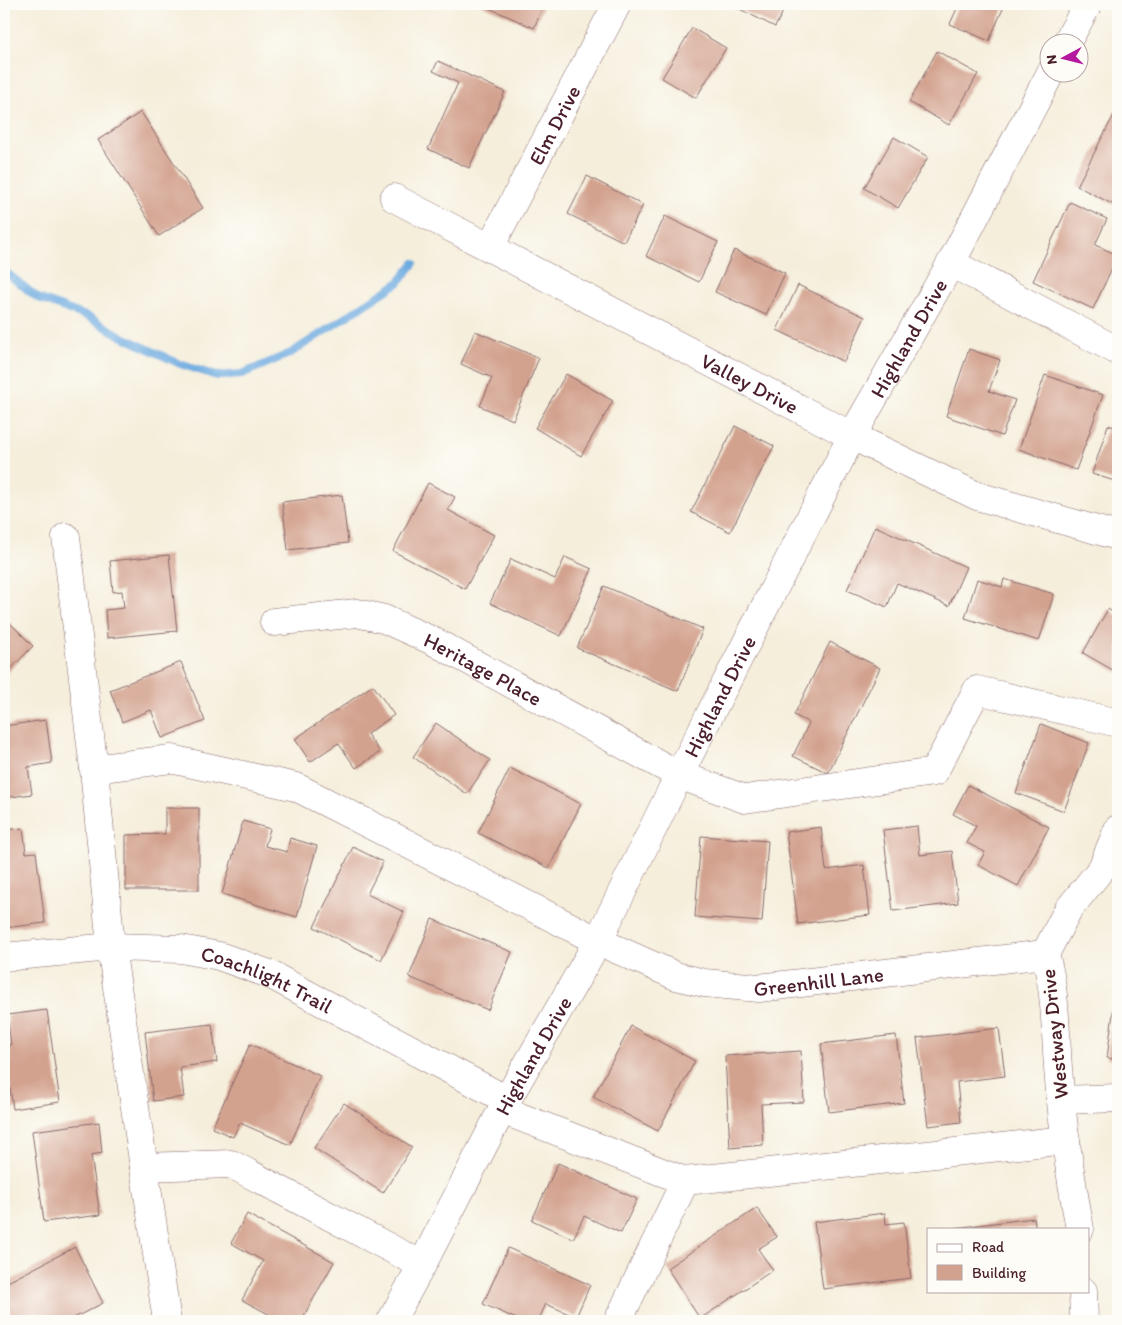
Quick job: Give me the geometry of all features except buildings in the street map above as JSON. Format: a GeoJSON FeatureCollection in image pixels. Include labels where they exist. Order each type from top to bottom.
{"type":"FeatureCollection","features":[{"type":"Feature","properties":{"kind":"street","name":"Elm Drive"},"geometry":{"type":"LineString","coordinates":[[490,247],[617,4]]}},
{"type":"Feature","properties":{"kind":"street"},"geometry":{"type":"LineString","coordinates":[[1073,32],[1088,4]]}},
{"type":"Feature","properties":{"kind":"street","name":"Highland Drive"},"geometry":{"type":"LineString","coordinates":[[391,1321],[505,1105],[598,941],[678,775],[852,436],[951,263],[1046,82]]}},
{"type":"Feature","properties":{"kind":"street","name":"Valley Drive"},"geometry":{"type":"LineString","coordinates":[[394,198],[852,436],[977,496],[1118,536]]}},
{"type":"Feature","properties":{"kind":"street"},"geometry":{"type":"LineString","coordinates":[[951,263],[1118,351]]}},
{"type":"Feature","properties":{"kind":"street"},"geometry":{"type":"LineString","coordinates":[[66,537],[94,770],[111,947],[168,1321]]}},
{"type":"Feature","properties":{"kind":"street","name":"Heritage Place"},"geometry":{"type":"LineString","coordinates":[[274,622],[357,613],[384,619],[433,641],[678,775],[745,799],[934,772],[977,690],[1118,723]]}},
{"type":"Feature","properties":{"kind":"street","name":"Greenhill Lane"},"geometry":{"type":"LineString","coordinates":[[94,770],[171,759],[296,787],[598,941],[676,976],[704,983],[759,988],[1045,954]]}},
{"type":"Feature","properties":{"kind":"street","name":"Westway Drive"},"geometry":{"type":"LineString","coordinates":[[1080,1228],[1061,1100],[1053,980],[1045,954],[1068,910],[1110,871],[1118,829]]}},
{"type":"Feature","properties":{"kind":"street","name":"Coachlight Trail"},"geometry":{"type":"LineString","coordinates":[[4,956],[111,947],[190,951],[219,956],[269,974],[505,1105],[685,1181]]}},
{"type":"Feature","properties":{"kind":"street"},"geometry":{"type":"LineString","coordinates":[[1061,1100],[1118,1098]]}},
{"type":"Feature","properties":{"kind":"street"},"geometry":{"type":"LineString","coordinates":[[618,1321],[685,1181],[1066,1140]]}},
{"type":"Feature","properties":{"kind":"street"},"geometry":{"type":"LineString","coordinates":[[144,1168],[231,1164],[422,1265]]}},
{"type":"Feature","properties":{"kind":"street"},"geometry":{"type":"LineString","coordinates":[[1083,1292],[1084,1321]]}},
{"type":"Feature","properties":{"kind":"waterway"},"geometry":{"type":"LineString","coordinates":[[4,271],[38,298],[88,317],[123,337],[180,364],[217,376],[242,374],[291,353],[398,283],[414,263]]}}]}
